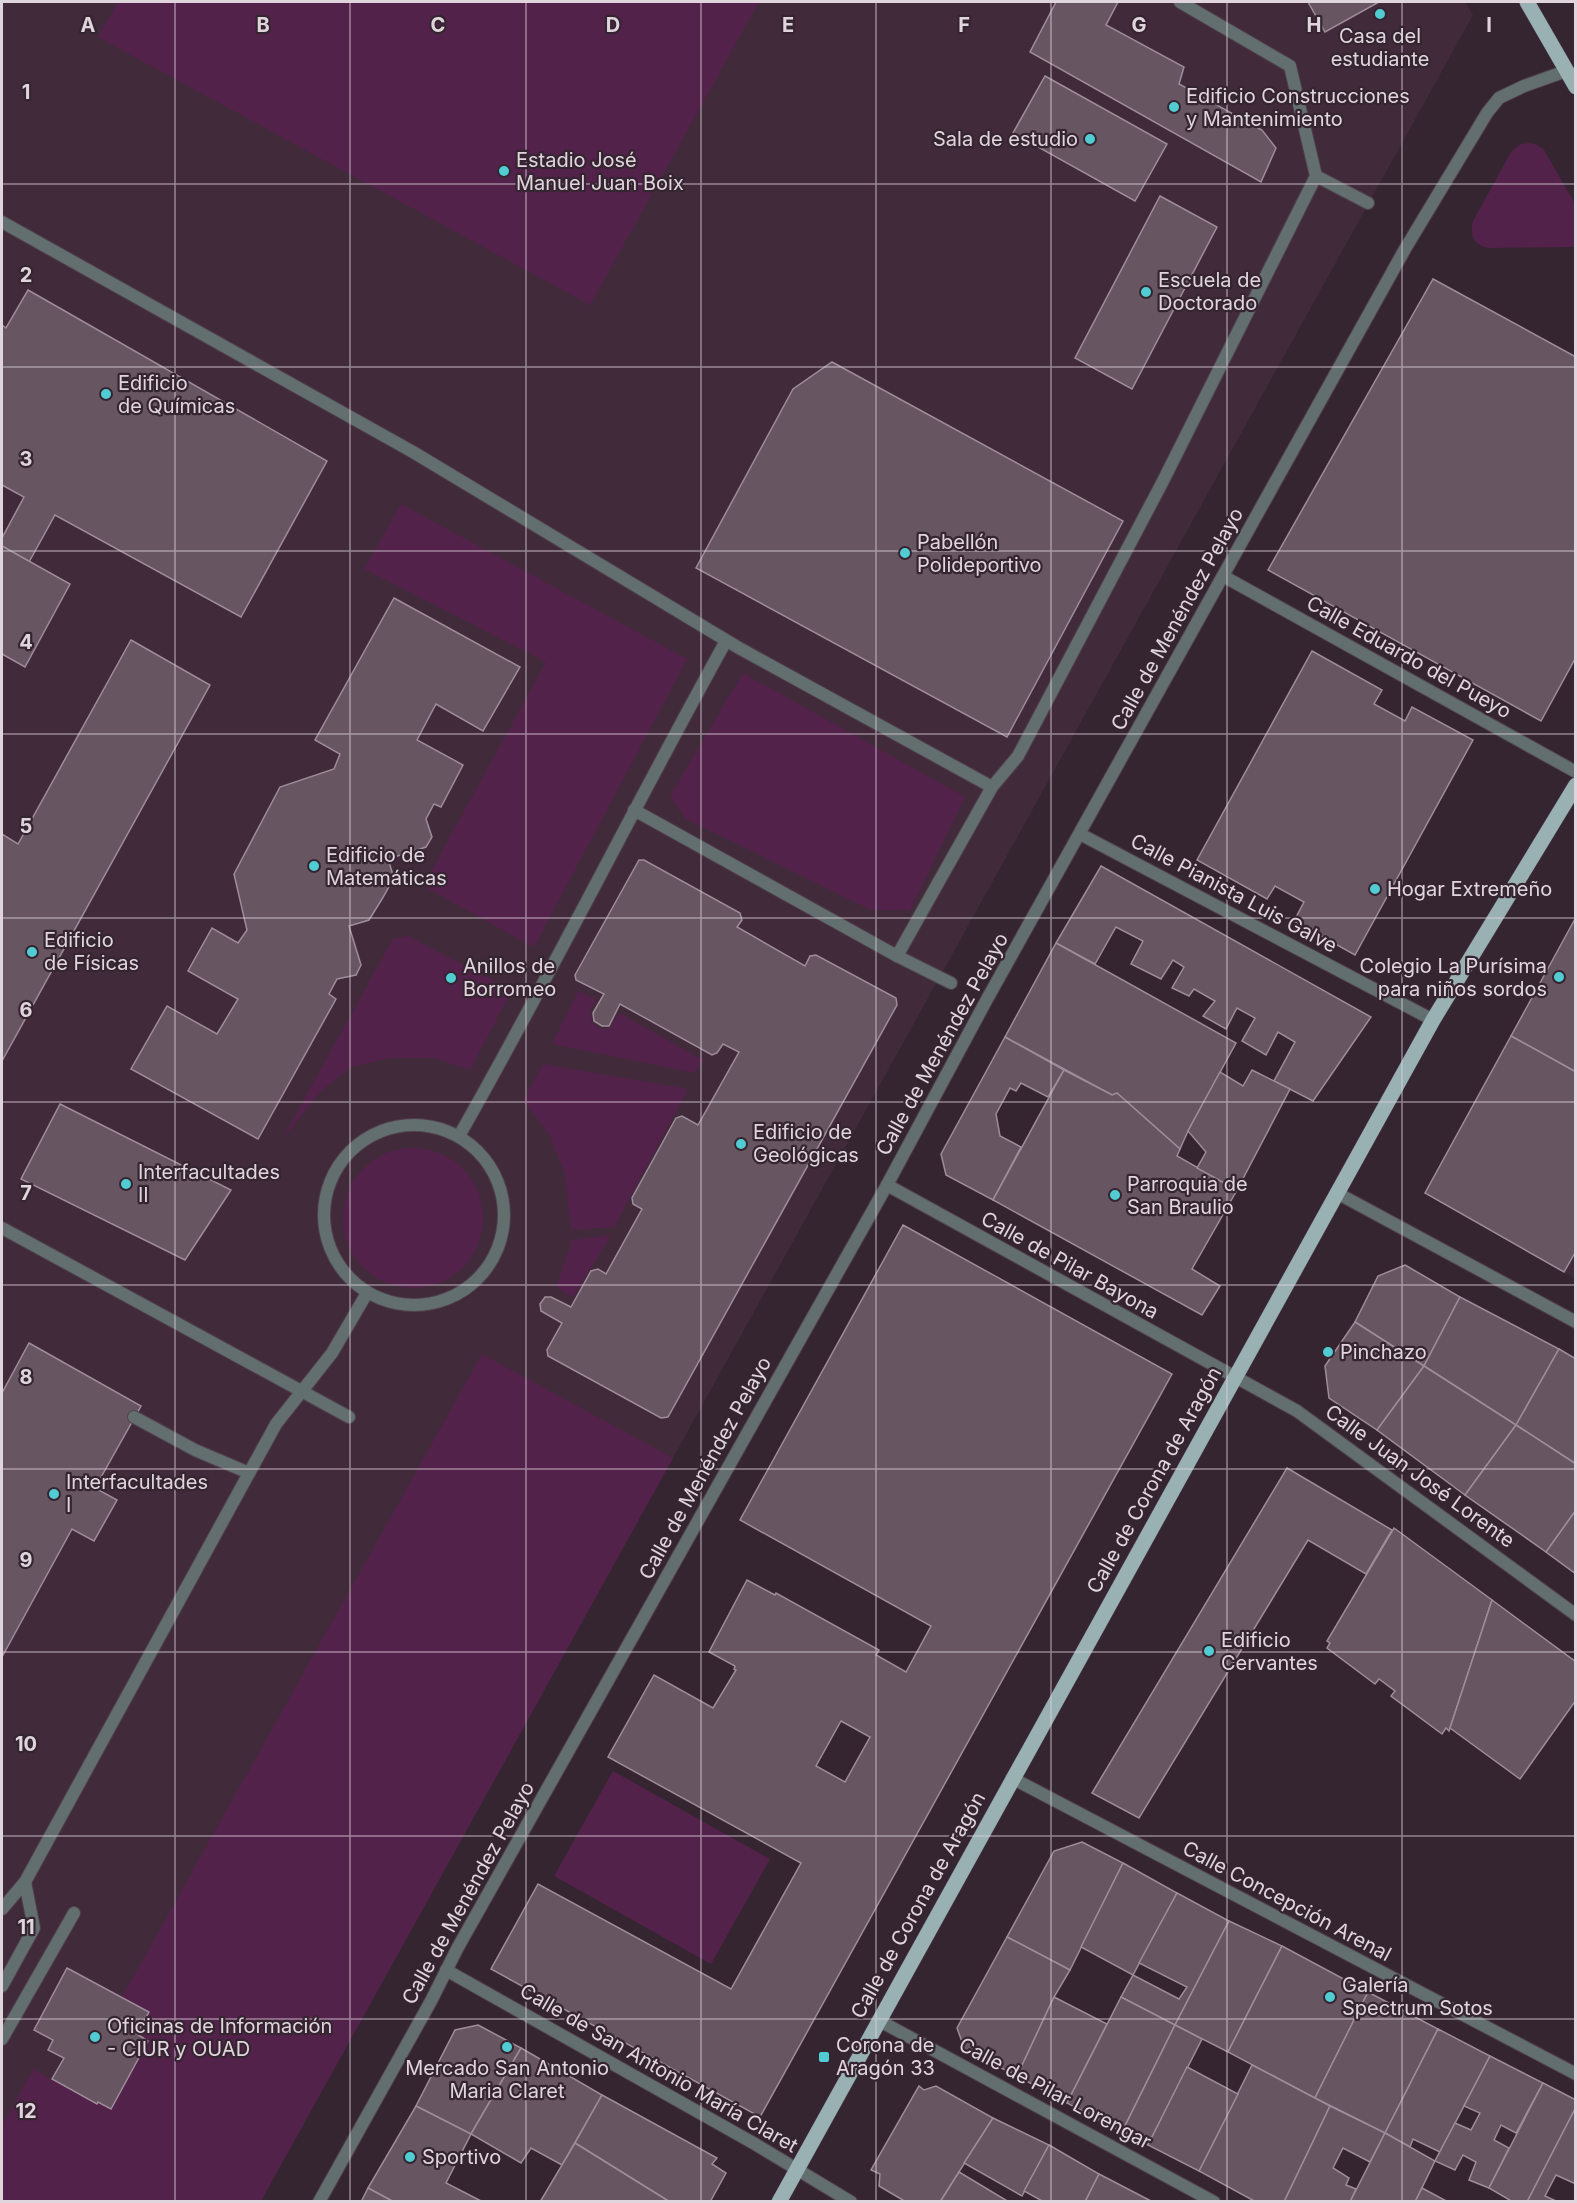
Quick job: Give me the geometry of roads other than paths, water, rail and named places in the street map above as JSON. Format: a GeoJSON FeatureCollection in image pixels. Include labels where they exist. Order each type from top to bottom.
{"type":"FeatureCollection","features":[{"type":"Feature","properties":{"kind":"main road"},"geometry":{"type":"LineString","coordinates":[[1527,2],[1575,87]]}},
{"type":"Feature","properties":{"kind":"main road","name":"Calle de Corona de Aragón"},"geometry":{"type":"LineString","coordinates":[[779,2202],[1433,1020],[1575,785]]}},
{"type":"Feature","properties":{"kind":"street"},"geometry":{"type":"LineString","coordinates":[[897,956],[993,787],[1018,756],[1146,515],[1316,176],[1290,66],[1180,2]]}},
{"type":"Feature","properties":{"kind":"street","name":"Calle de Menéndez Pelayo"},"geometry":{"type":"LineString","coordinates":[[320,2202],[446,1970],[887,1185],[986,1001],[1405,249],[1487,113],[1499,98],[1566,71]]}},
{"type":"Feature","properties":{"kind":"street"},"geometry":{"type":"LineString","coordinates":[[1316,176],[1368,203]]}},
{"type":"Feature","properties":{"kind":"street"},"geometry":{"type":"LineString","coordinates":[[2,222],[413,452],[726,641],[993,787]]}},
{"type":"Feature","properties":{"kind":"street","name":"Calle Eduardo del Pueyo"},"geometry":{"type":"LineString","coordinates":[[1223,576],[1575,772]]}},
{"type":"Feature","properties":{"kind":"street"},"geometry":{"type":"LineString","coordinates":[[459,1136],[546,980],[633,810],[726,641]]}},
{"type":"Feature","properties":{"kind":"street"},"geometry":{"type":"LineString","coordinates":[[633,810],[897,956],[951,983]]}},
{"type":"Feature","properties":{"kind":"street","name":"Calle Pianista Luis Galve"},"geometry":{"type":"LineString","coordinates":[[1080,834],[1433,1020]]}},
{"type":"Feature","properties":{"kind":"street"},"geometry":{"type":"LineString","coordinates":[[398,1126],[430,1126],[459,1136],[481,1154],[497,1178],[502,1197],[503,1235],[492,1262],[474,1284],[450,1299],[422,1306],[393,1304],[367,1293],[343,1272],[328,1245],[323,1214],[329,1183],[345,1156],[369,1137],[398,1126]]}},
{"type":"Feature","properties":{"kind":"street","name":"Calle de Pilar Bayona"},"geometry":{"type":"LineString","coordinates":[[887,1185],[1235,1378]]}},
{"type":"Feature","properties":{"kind":"street"},"geometry":{"type":"LineString","coordinates":[[1337,1193],[1575,1322]]}},
{"type":"Feature","properties":{"kind":"street"},"geometry":{"type":"LineString","coordinates":[[2,1231],[349,1417]]}},
{"type":"Feature","properties":{"kind":"street"},"geometry":{"type":"LineString","coordinates":[[2,1909],[25,1882],[276,1424],[300,1390],[332,1353],[367,1293]]}},
{"type":"Feature","properties":{"kind":"street","name":"Calle Juan José Lorente"},"geometry":{"type":"LineString","coordinates":[[1235,1378],[1289,1406],[1326,1431],[1575,1615]]}},
{"type":"Feature","properties":{"kind":"street"},"geometry":{"type":"LineString","coordinates":[[134,1417],[195,1450],[249,1473]]}},
{"type":"Feature","properties":{"kind":"street","name":"Calle Concepción Arenal"},"geometry":{"type":"LineString","coordinates":[[1012,1778],[1575,2074]]}},
{"type":"Feature","properties":{"kind":"street"},"geometry":{"type":"LineString","coordinates":[[2,1986],[34,1928],[25,1882]]}},
{"type":"Feature","properties":{"kind":"street"},"geometry":{"type":"LineString","coordinates":[[2,2039],[74,1913]]}},
{"type":"Feature","properties":{"kind":"street","name":"Calle de San Antonio María Claret"},"geometry":{"type":"LineString","coordinates":[[446,1970],[851,2202]]}},
{"type":"Feature","properties":{"kind":"street","name":"Calle de Pilar Lorengar"},"geometry":{"type":"LineString","coordinates":[[878,2020],[1214,2202]]}},
{"type":"Feature","properties":{"kind":"place","name":"Casa del estudiante"},"geometry":{"type":"Point","coordinates":[1380,14]}},
{"type":"Feature","properties":{"kind":"place","name":"Edificio Construcciones y Mantenimiento"},"geometry":{"type":"Point","coordinates":[1174,107]}},
{"type":"Feature","properties":{"kind":"place","name":"Sala de estudio"},"geometry":{"type":"Point","coordinates":[1090,139]}},
{"type":"Feature","properties":{"kind":"place","name":"Estadio José Manuel Juan Boix"},"geometry":{"type":"Point","coordinates":[504,171]}},
{"type":"Feature","properties":{"kind":"place","name":"Escuela de Doctorado"},"geometry":{"type":"Point","coordinates":[1146,292]}},
{"type":"Feature","properties":{"kind":"place","name":"Edificio de Químicas"},"geometry":{"type":"Point","coordinates":[106,394]}},
{"type":"Feature","properties":{"kind":"place","name":"Pabellón Polideportivo"},"geometry":{"type":"Point","coordinates":[905,553]}},
{"type":"Feature","properties":{"kind":"place","name":"Edificio de Matemáticas"},"geometry":{"type":"Point","coordinates":[314,866]}},
{"type":"Feature","properties":{"kind":"place","name":"Hogar Extremeño"},"geometry":{"type":"Point","coordinates":[1375,889]}},
{"type":"Feature","properties":{"kind":"place","name":"Edificio de Físicas"},"geometry":{"type":"Point","coordinates":[32,952]}},
{"type":"Feature","properties":{"kind":"place","name":"Colegio La Purísima para niños sordos"},"geometry":{"type":"Point","coordinates":[1559,977]}},
{"type":"Feature","properties":{"kind":"place","name":"Anillos de Borromeo"},"geometry":{"type":"Point","coordinates":[451,978]}},
{"type":"Feature","properties":{"kind":"place","name":"Edificio de Geológicas"},"geometry":{"type":"Point","coordinates":[741,1144]}},
{"type":"Feature","properties":{"kind":"place","name":"Interfacultades II"},"geometry":{"type":"Point","coordinates":[126,1184]}},
{"type":"Feature","properties":{"kind":"place","name":"Parroquia de San Braulio"},"geometry":{"type":"Point","coordinates":[1115,1195]}},
{"type":"Feature","properties":{"kind":"place","name":"Pinchazo"},"geometry":{"type":"Point","coordinates":[1328,1352]}},
{"type":"Feature","properties":{"kind":"place","name":"Interfacultades I"},"geometry":{"type":"Point","coordinates":[54,1494]}},
{"type":"Feature","properties":{"kind":"place","name":"Edificio Cervantes"},"geometry":{"type":"Point","coordinates":[1209,1651]}},
{"type":"Feature","properties":{"kind":"place","name":"Galería Spectrum Sotos"},"geometry":{"type":"Point","coordinates":[1330,1997]}},
{"type":"Feature","properties":{"kind":"place","name":"Oficinas de Información - CIUR y OUAD"},"geometry":{"type":"Point","coordinates":[95,2037]}},
{"type":"Feature","properties":{"kind":"place","name":"Mercado San Antonio Maria Claret"},"geometry":{"type":"Point","coordinates":[507,2047]}},
{"type":"Feature","properties":{"kind":"place","name":"Corona de Aragón 33"},"geometry":{"type":"Point","coordinates":[824,2057]}},
{"type":"Feature","properties":{"kind":"place","name":"Sportivo"},"geometry":{"type":"Point","coordinates":[410,2157]}}]}
